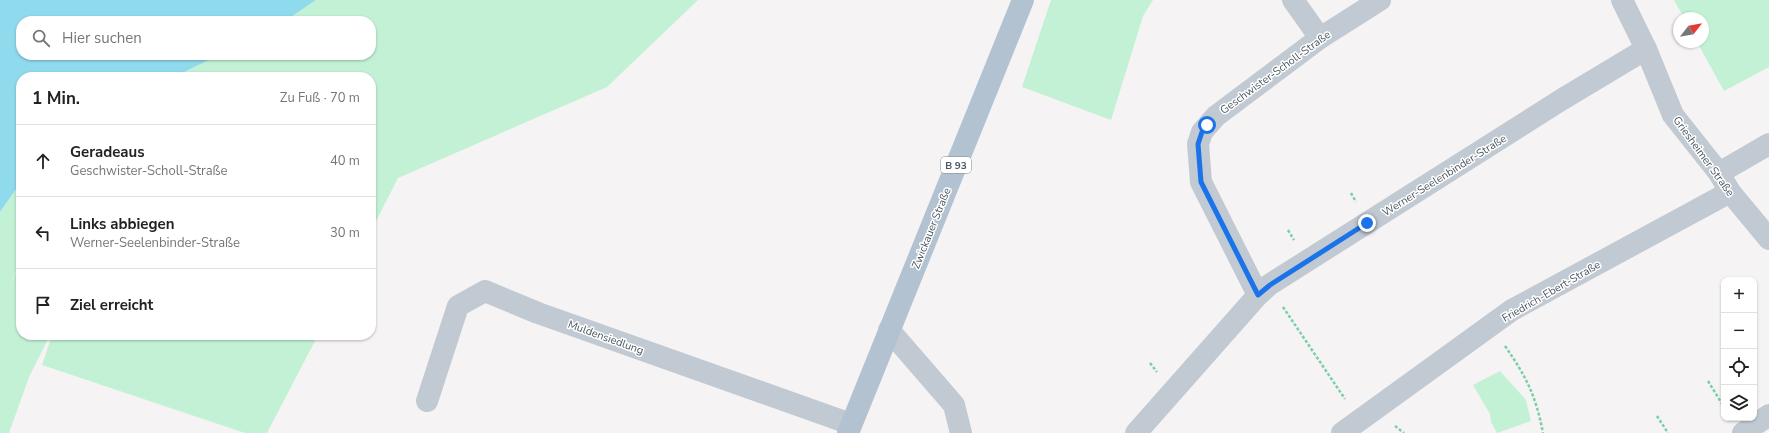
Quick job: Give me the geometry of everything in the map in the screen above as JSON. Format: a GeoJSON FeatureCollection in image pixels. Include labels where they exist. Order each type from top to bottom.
{"type":"FeatureCollection","features":[{"type":"Feature","properties":{"kind":"main road","name":"Zwickauer Straße"},"geometry":{"type":"LineString","coordinates":[[850,429],[1023,0]]}},
{"type":"Feature","properties":{"kind":"street"},"geometry":{"type":"LineString","coordinates":[[1293,0],[1320,38]]}},
{"type":"Feature","properties":{"kind":"street","name":"Geschwister-Scholl-Straße"},"geometry":{"type":"LineString","coordinates":[[1258,295],[1201,182],[1198,144],[1202,132],[1216,116],[1320,38],[1380,0]]}},
{"type":"Feature","properties":{"kind":"street","name":"Griesheimer Straße"},"geometry":{"type":"LineString","coordinates":[[1622,0],[1646,49],[1673,115],[1719,174],[1730,192],[1769,239]]}},
{"type":"Feature","properties":{"kind":"street","name":"Werner-Seelenbinder-Straße"},"geometry":{"type":"LineString","coordinates":[[1136,433],[1258,295],[1270,285],[1555,104],[1646,49]]}},
{"type":"Feature","properties":{"kind":"street"},"geometry":{"type":"LineString","coordinates":[[1719,174],[1769,144]]}},
{"type":"Feature","properties":{"kind":"street","name":"Friedrich-Ebert-Straße"},"geometry":{"type":"LineString","coordinates":[[1342,433],[1512,310],[1730,192]]}},
{"type":"Feature","properties":{"kind":"street","name":"Muldensiedlung"},"geometry":{"type":"LineString","coordinates":[[427,401],[458,306],[485,291],[538,313],[850,429]]}},
{"type":"Feature","properties":{"kind":"street"},"geometry":{"type":"LineString","coordinates":[[890,330],[954,405],[960,433]]}},
{"type":"Feature","properties":{"kind":"street"},"geometry":{"type":"LineString","coordinates":[[1743,433],[1769,415]]}},
{"type":"Feature","properties":{"kind":"path"},"geometry":{"type":"LineString","coordinates":[[1292,323],[1360,420]]}},
{"type":"Feature","properties":{"kind":"path"},"geometry":{"type":"LineString","coordinates":[[1491,326],[1523,372],[1538,406],[1543,433]]}},
{"type":"Feature","properties":{"kind":"path"},"geometry":{"type":"LineString","coordinates":[[1708,381],[1721,402]]}},
{"type":"Feature","properties":{"kind":"path"},"geometry":{"type":"LineString","coordinates":[[1657,416],[1668,433]]}},
{"type":"Feature","properties":{"kind":"green space"},"geometry":{"type":"Polygon","coordinates":[[[316,0],[698,0],[607,87],[398,178],[376,221],[376,72],[184,72],[209,60],[376,60],[376,16],[292,16],[316,0]]]}},
{"type":"Feature","properties":{"kind":"green space"},"geometry":{"type":"Polygon","coordinates":[[[1051,0],[1153,0],[1143,16],[1111,120],[1022,87],[1051,0]]]}},
{"type":"Feature","properties":{"kind":"green space"},"geometry":{"type":"Polygon","coordinates":[[[1674,0],[1769,0],[1769,67],[1724,91],[1700,48],[1709,48],[1709,12],[1681,12],[1674,0]]]}},
{"type":"Feature","properties":{"kind":"green space"},"geometry":{"type":"Polygon","coordinates":[[[16,189],[16,271],[10,285],[16,272],[16,340],[48,340],[29,377],[9,433],[0,433],[0,212],[16,189]]]}},
{"type":"Feature","properties":{"kind":"green space"},"geometry":{"type":"Polygon","coordinates":[[[50,340],[315,340],[267,433],[245,433],[42,365],[50,340]]]}},
{"type":"Feature","properties":{"kind":"green space"},"geometry":{"type":"Polygon","coordinates":[[[1500,371],[1526,400],[1531,421],[1497,433],[1491,422],[1490,414],[1473,385],[1500,371]]]}},
{"type":"Feature","properties":{"kind":"water"},"geometry":{"type":"Polygon","coordinates":[[[0,0],[316,0],[292,16],[16,16],[16,60],[209,60],[184,72],[16,72],[16,189],[0,212],[0,0]]]}},
{"type":"Feature","properties":{"kind":"route"},"geometry":{"type":"LineString","coordinates":[[1207,125],[1202,132],[1198,144],[1201,182],[1258,295],[1270,285],[1367,223]]}}]}
